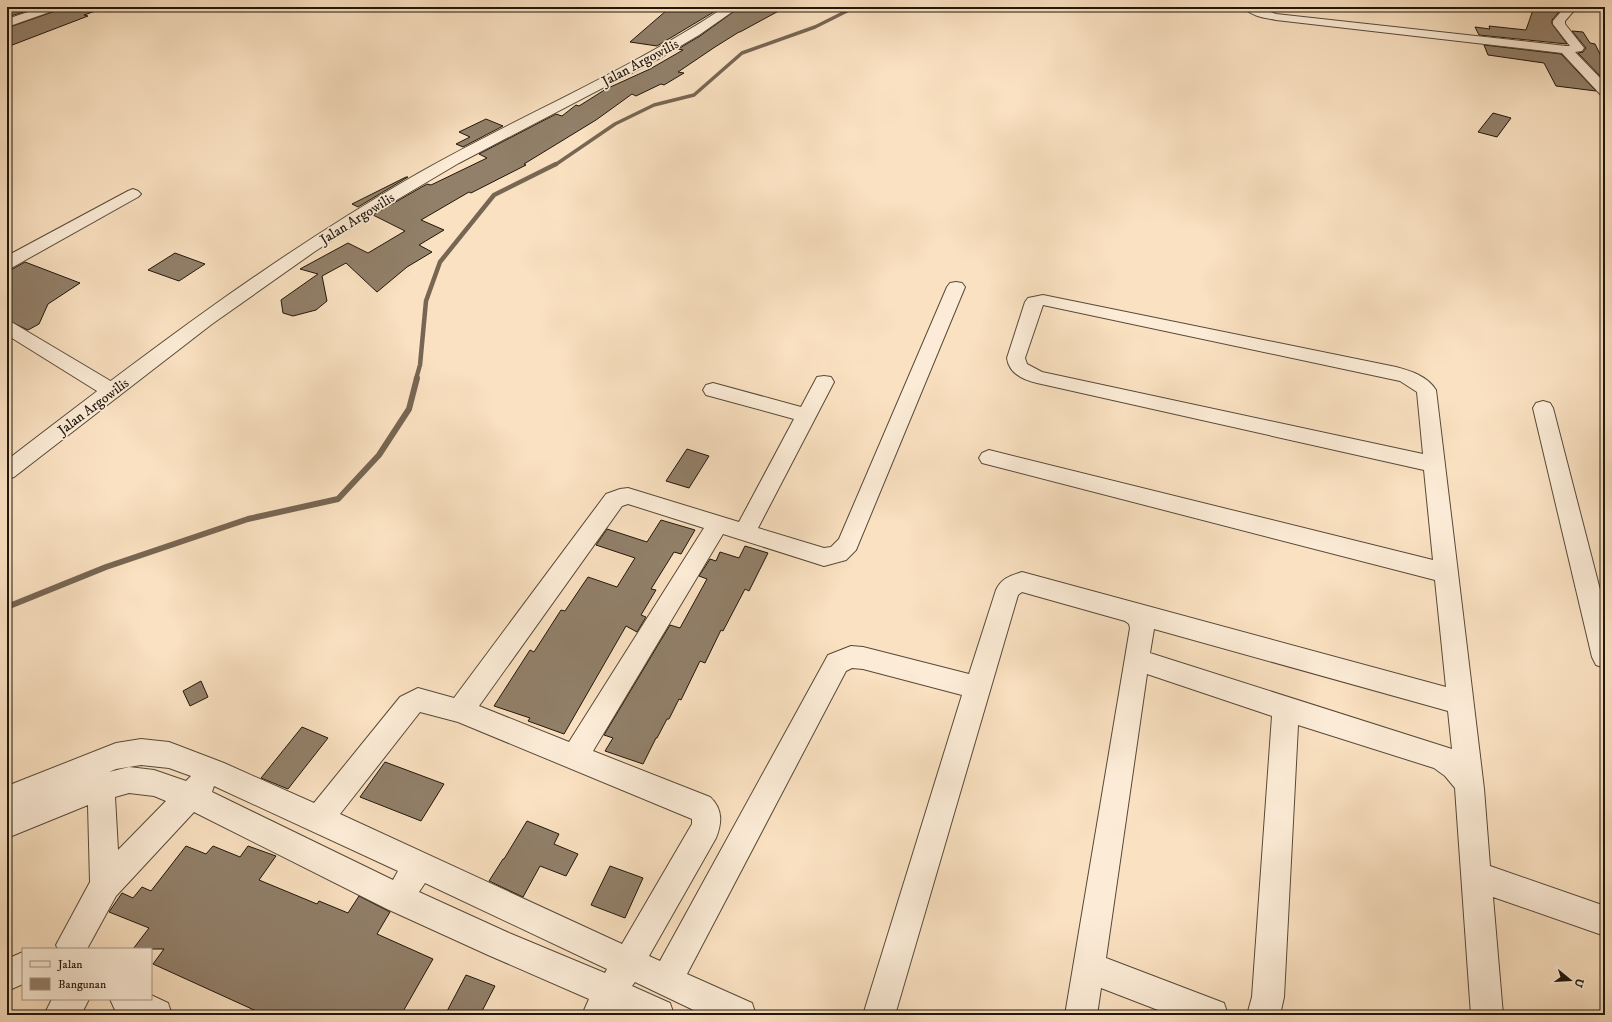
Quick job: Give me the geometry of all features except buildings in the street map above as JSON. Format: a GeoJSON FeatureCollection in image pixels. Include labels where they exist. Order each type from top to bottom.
{"type":"FeatureCollection","features":[{"type":"Feature","properties":{"kind":"street"},"geometry":{"type":"LineString","coordinates":[[27,7],[38,12]]}},
{"type":"Feature","properties":{"kind":"street"},"geometry":{"type":"LineString","coordinates":[[7,23],[54,7]]}},
{"type":"Feature","properties":{"kind":"street","name":"Jalan Argowilis"},"geometry":{"type":"LineString","coordinates":[[7,471],[105,386],[353,219],[416,181],[639,64],[714,20],[733,7]]}},
{"type":"Feature","properties":{"kind":"street"},"geometry":{"type":"LineString","coordinates":[[1249,7],[1263,14],[1276,17],[1566,50],[1578,48],[1559,24],[1559,21],[1571,7]]}},
{"type":"Feature","properties":{"kind":"street"},"geometry":{"type":"LineString","coordinates":[[1566,50],[1605,91]]}},
{"type":"Feature","properties":{"kind":"street"},"geometry":{"type":"LineString","coordinates":[[7,263],[133,194]]}},
{"type":"Feature","properties":{"kind":"street"},"geometry":{"type":"LineString","coordinates":[[460,711],[614,500],[620,497],[628,496],[824,557],[836,556],[843,551],[848,544],[956,287]]}},
{"type":"Feature","properties":{"kind":"street"},"geometry":{"type":"LineString","coordinates":[[1434,464],[1037,377],[1020,369],[1016,358],[1034,302],[1042,300],[1400,374],[1415,380],[1426,390],[1470,789],[1488,1015]]}},
{"type":"Feature","properties":{"kind":"street"},"geometry":{"type":"LineString","coordinates":[[7,327],[105,386]]}},
{"type":"Feature","properties":{"kind":"street"},"geometry":{"type":"LineString","coordinates":[[744,532],[824,382]]}},
{"type":"Feature","properties":{"kind":"street"},"geometry":{"type":"LineString","coordinates":[[713,390],[806,415]]}},
{"type":"Feature","properties":{"kind":"street"},"geometry":{"type":"LineString","coordinates":[[1543,408],[1605,657]]}},
{"type":"Feature","properties":{"kind":"street"},"geometry":{"type":"LineString","coordinates":[[989,458],[1446,573]]}},
{"type":"Feature","properties":{"kind":"street"},"geometry":{"type":"LineString","coordinates":[[576,757],[718,524]]}},
{"type":"Feature","properties":{"kind":"street"},"geometry":{"type":"LineString","coordinates":[[879,1015],[977,688],[1008,590],[1013,585],[1022,582],[1033,584],[1461,703]]}},
{"type":"Feature","properties":{"kind":"street"},"geometry":{"type":"LineString","coordinates":[[1081,1015],[1142,628],[1140,619],[1133,613]]}},
{"type":"Feature","properties":{"kind":"street"},"geometry":{"type":"LineString","coordinates":[[667,980],[837,663],[850,657],[863,658],[977,688]]}},
{"type":"Feature","properties":{"kind":"street"},"geometry":{"type":"LineString","coordinates":[[1137,660],[1286,709],[1441,757],[1453,763],[1463,774],[1470,789]]}},
{"type":"Feature","properties":{"kind":"street"},"geometry":{"type":"LineString","coordinates":[[318,819],[409,705],[418,700],[460,711],[700,806],[706,812],[708,818],[706,828],[605,1004]]}},
{"type":"Feature","properties":{"kind":"street"},"geometry":{"type":"LineString","coordinates":[[1263,1015],[1268,997],[1286,709]]}},
{"type":"Feature","properties":{"kind":"street"},"geometry":{"type":"LineString","coordinates":[[7,800],[116,756],[141,752],[169,755],[214,772],[318,819],[418,867],[629,962],[740,1015]]}},
{"type":"Feature","properties":{"kind":"street"},"geometry":{"type":"LineString","coordinates":[[70,948],[105,884],[214,772]]}},
{"type":"Feature","properties":{"kind":"street"},"geometry":{"type":"LineString","coordinates":[[7,824],[56,803],[101,787],[129,780],[154,783],[191,796],[398,898],[605,1004],[653,1014]]}},
{"type":"Feature","properties":{"kind":"street"},"geometry":{"type":"LineString","coordinates":[[101,787],[105,884]]}},
{"type":"Feature","properties":{"kind":"street"},"geometry":{"type":"LineString","coordinates":[[398,898],[418,867]]}},
{"type":"Feature","properties":{"kind":"street"},"geometry":{"type":"LineString","coordinates":[[1477,876],[1605,921]]}},
{"type":"Feature","properties":{"kind":"street"},"geometry":{"type":"LineString","coordinates":[[1089,967],[1212,1015]]}},
{"type":"Feature","properties":{"kind":"street"},"geometry":{"type":"LineString","coordinates":[[7,976],[22,968]]}},
{"type":"Feature","properties":{"kind":"street"},"geometry":{"type":"LineString","coordinates":[[60,1015],[72,1000]]}},
{"type":"Feature","properties":{"kind":"street"},"geometry":{"type":"LineString","coordinates":[[128,1000],[156,1015]]}},
{"type":"Feature","properties":{"kind":"waterway"},"geometry":{"type":"LineString","coordinates":[[555,165],[615,124],[654,105],[694,95],[742,53],[815,27],[855,7]]}},
{"type":"Feature","properties":{"kind":"waterway"},"geometry":{"type":"LineString","coordinates":[[416,379],[420,365],[426,301],[440,262],[494,195],[556,164]]}},
{"type":"Feature","properties":{"kind":"waterway"},"geometry":{"type":"LineString","coordinates":[[7,607],[106,567],[248,519],[338,499],[379,455],[409,409],[417,378]]}}]}
